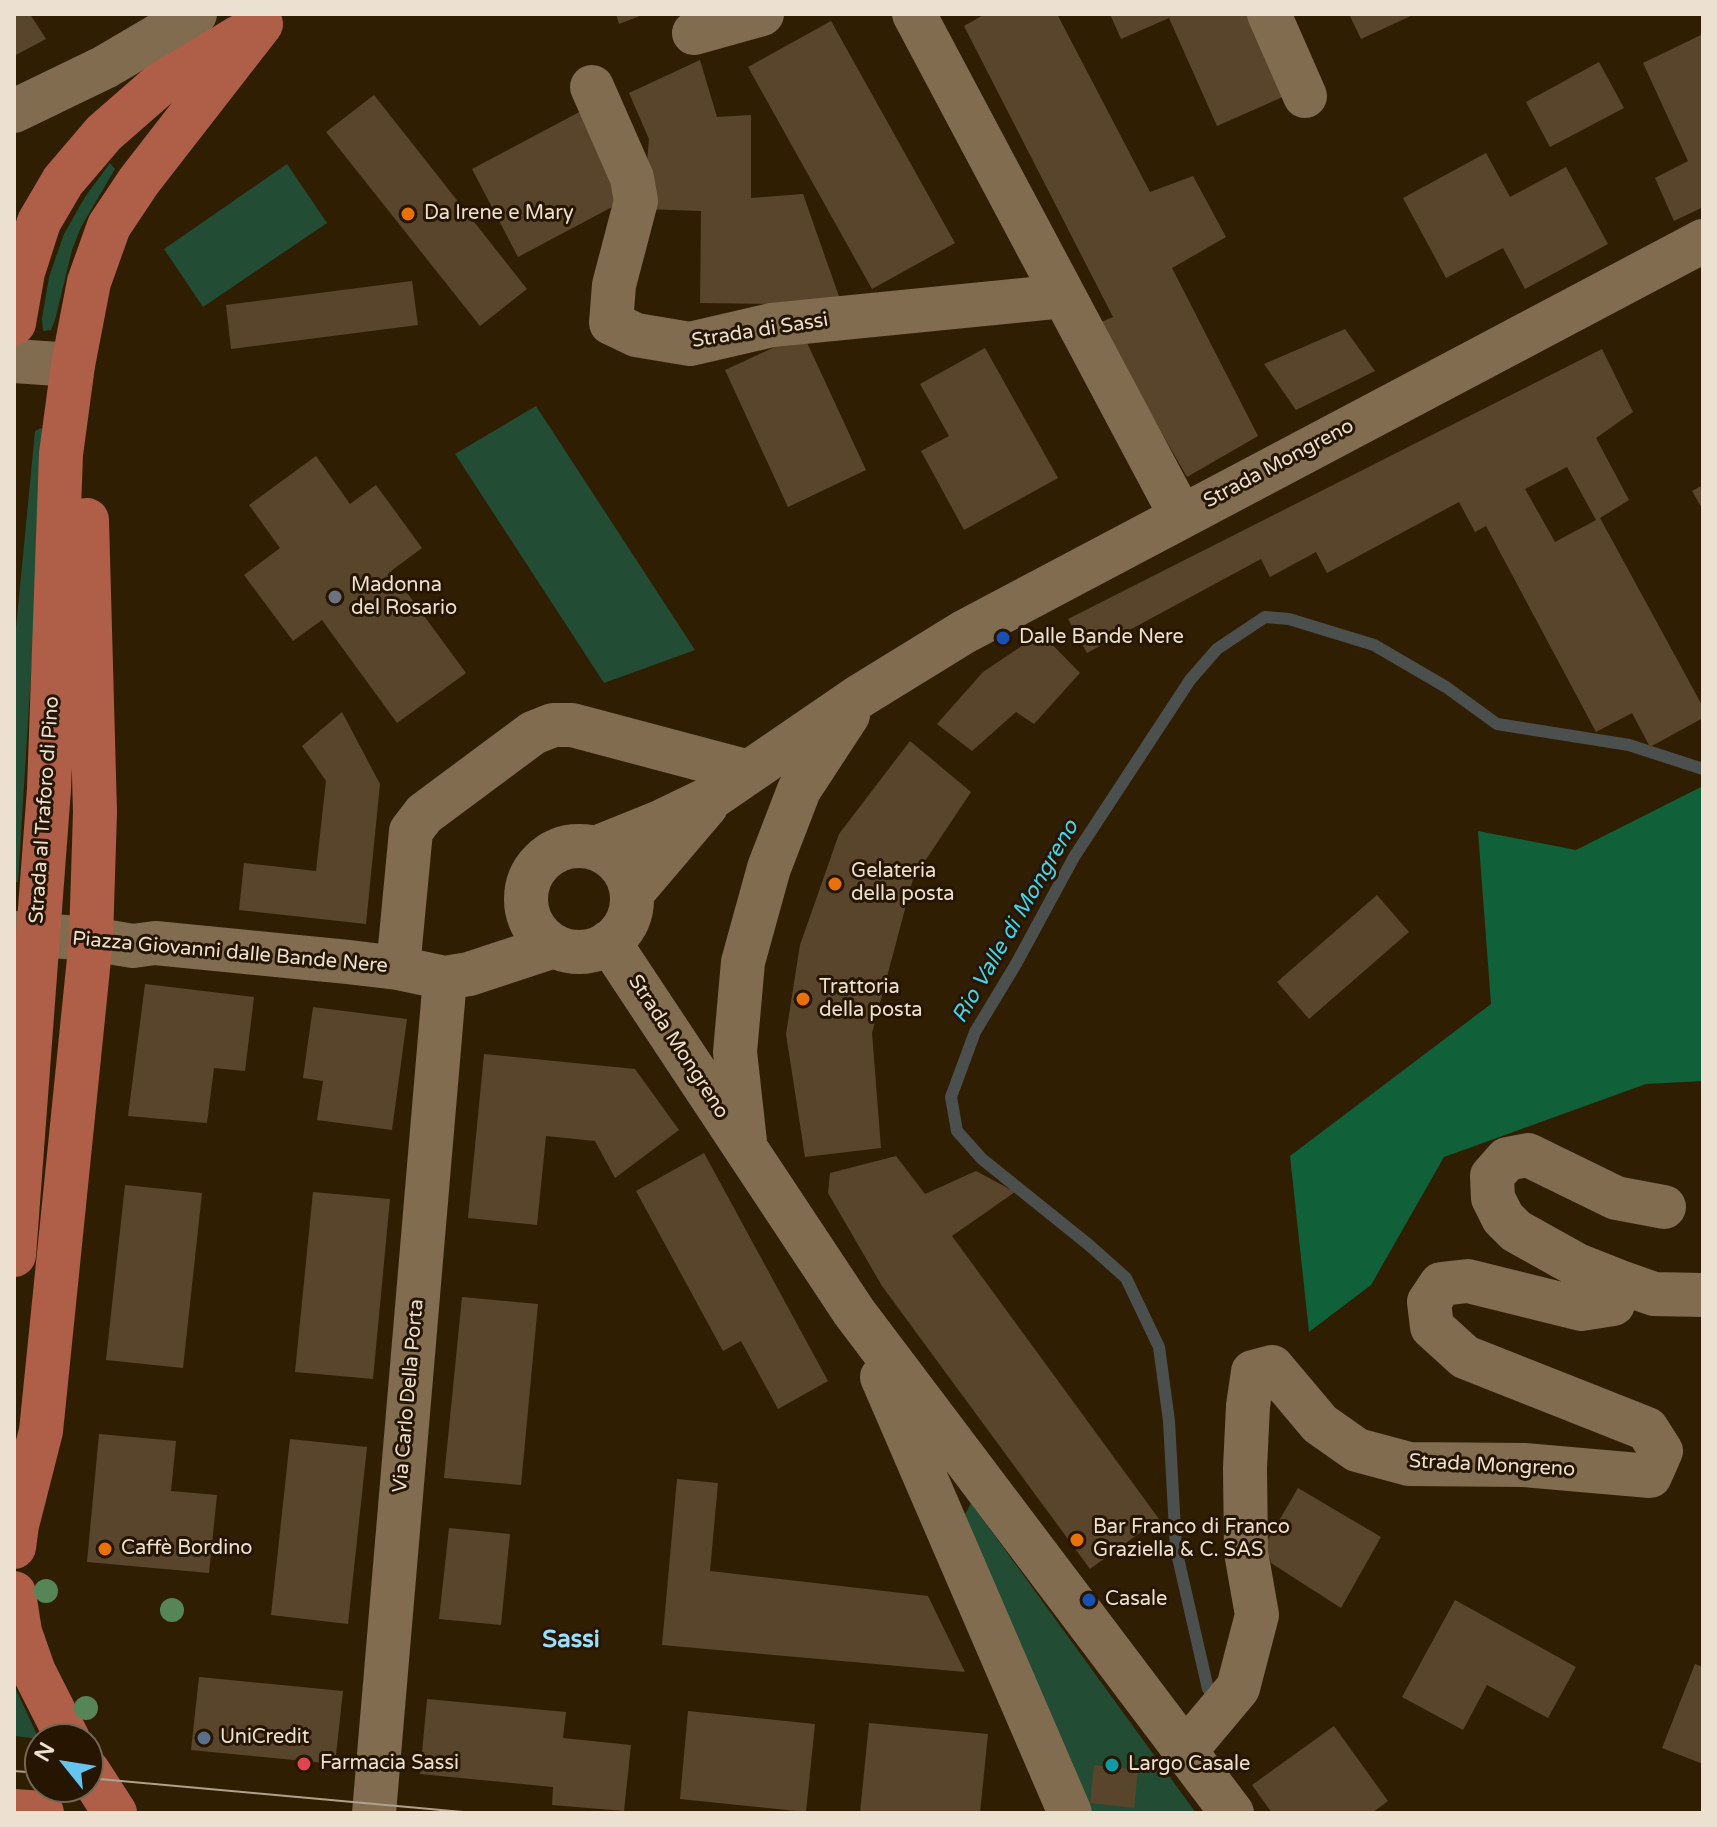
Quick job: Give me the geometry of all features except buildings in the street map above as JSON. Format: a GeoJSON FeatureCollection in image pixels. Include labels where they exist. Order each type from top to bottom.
{"type":"FeatureCollection","features":[{"type":"Feature","properties":{"kind":"main road","name":"Strada al Traforo di Pino"},"geometry":{"type":"LineString","coordinates":[[14,323],[23,272],[39,222],[63,181],[104,133],[159,85],[270,19]]}},
{"type":"Feature","properties":{"kind":"main road","name":"Strada al Traforo di Pino"},"geometry":{"type":"LineString","coordinates":[[14,1255],[25,934],[53,695],[61,454],[73,365],[89,282],[109,226],[139,181],[270,19]]}},
{"type":"Feature","properties":{"kind":"main road"},"geometry":{"type":"LineString","coordinates":[[15,1530],[41,1431],[91,939],[95,812],[85,427],[73,365]]}},
{"type":"Feature","properties":{"kind":"main road"},"geometry":{"type":"LineString","coordinates":[[14,1593],[20,1632],[34,1672],[60,1723]]}},
{"type":"Feature","properties":{"kind":"main road"},"geometry":{"type":"LineString","coordinates":[[104,1796],[115,1813]]}},
{"type":"Feature","properties":{"kind":"main road"},"geometry":{"type":"LineString","coordinates":[[14,1811],[42,1813]]}},
{"type":"Feature","properties":{"kind":"street"},"geometry":{"type":"LineString","coordinates":[[14,111],[105,67],[195,14]]}},
{"type":"Feature","properties":{"kind":"street"},"geometry":{"type":"LineString","coordinates":[[694,33],[762,14]]}},
{"type":"Feature","properties":{"kind":"street"},"geometry":{"type":"LineString","coordinates":[[914,14],[1181,516]]}},
{"type":"Feature","properties":{"kind":"street"},"geometry":{"type":"LineString","coordinates":[[1269,14],[1305,96]]}},
{"type":"Feature","properties":{"kind":"street","name":"Strada di Sassi"},"geometry":{"type":"LineString","coordinates":[[592,87],[632,178],[636,201],[614,285],[611,323],[636,335],[690,344],[772,325],[1064,296]]}},
{"type":"Feature","properties":{"kind":"street","name":"Strada Mongreno"},"geometry":{"type":"LineString","coordinates":[[732,784],[860,696],[964,632],[1703,241]]}},
{"type":"Feature","properties":{"kind":"street"},"geometry":{"type":"LineString","coordinates":[[14,361],[73,365]]}},
{"type":"Feature","properties":{"kind":"street","name":"Strada Mongreno"},"geometry":{"type":"LineString","coordinates":[[747,1152],[735,1052],[743,962],[769,868],[799,790],[860,696]]}},
{"type":"Feature","properties":{"kind":"street","name":"Piazza Giovanni dalle Bande Nere"},"geometry":{"type":"LineString","coordinates":[[398,968],[411,831],[424,814],[533,733],[553,725],[572,725],[732,784]]}},
{"type":"Feature","properties":{"kind":"street"},"geometry":{"type":"LineString","coordinates":[[596,848],[658,823],[732,784]]}},
{"type":"Feature","properties":{"kind":"street"},"geometry":{"type":"LineString","coordinates":[[632,893],[732,784]]}},
{"type":"Feature","properties":{"kind":"street"},"geometry":{"type":"LineString","coordinates":[[577,845],[596,848],[609,855],[620,865],[632,893],[630,911],[622,929],[609,942],[592,950],[572,952],[554,946],[541,937],[532,925],[527,910],[526,891],[531,874],[543,859],[559,849],[577,845]]}},
{"type":"Feature","properties":{"kind":"street"},"geometry":{"type":"LineString","coordinates":[[457,976],[527,910]]}},
{"type":"Feature","properties":{"kind":"street","name":"Piazza Giovanni dalle Bande Nere"},"geometry":{"type":"LineString","coordinates":[[25,934],[133,946],[155,943],[457,976]]}},
{"type":"Feature","properties":{"kind":"street","name":"Strada Mongreno"},"geometry":{"type":"LineString","coordinates":[[609,942],[854,1312],[1186,1750],[1238,1688],[1257,1615],[1246,1552],[1245,1468],[1253,1372],[1272,1367],[1320,1424],[1357,1450],[1409,1464],[1524,1465],[1650,1476],[1661,1451],[1647,1429],[1465,1357],[1432,1327],[1429,1302],[1441,1284],[1468,1281],[1581,1309],[1613,1304],[1620,1282]]}},
{"type":"Feature","properties":{"kind":"street"},"geometry":{"type":"LineString","coordinates":[[457,976],[554,946]]}},
{"type":"Feature","properties":{"kind":"street","name":"Via Carlo Della Porta"},"geometry":{"type":"LineString","coordinates":[[374,1813],[457,976]]}},
{"type":"Feature","properties":{"kind":"street"},"geometry":{"type":"LineString","coordinates":[[1664,1207],[1616,1198],[1528,1155],[1507,1159],[1492,1176],[1493,1198],[1503,1218],[1516,1231],[1577,1265],[1654,1294],[1703,1295]]}},
{"type":"Feature","properties":{"kind":"street","name":"Strada Mongreno"},"geometry":{"type":"LineString","coordinates":[[854,1312],[1066,1802]]}},
{"type":"Feature","properties":{"kind":"street"},"geometry":{"type":"LineString","coordinates":[[1186,1750],[1232,1813]]}},
{"type":"Feature","properties":{"kind":"green space"},"geometry":{"type":"Polygon","coordinates":[[[110,163],[115,169],[81,227],[72,250],[55,320],[51,330],[43,331],[49,277],[64,234],[85,197],[110,163]]]}},
{"type":"Feature","properties":{"kind":"green space"},"geometry":{"type":"Polygon","coordinates":[[[287,164],[327,223],[203,307],[164,249],[287,164]]]}},
{"type":"Feature","properties":{"kind":"green space"},"geometry":{"type":"Polygon","coordinates":[[[536,406],[695,650],[604,683],[455,454],[536,406]]]}},
{"type":"Feature","properties":{"kind":"green space"},"geometry":{"type":"Polygon","coordinates":[[[41,428],[46,433],[18,882],[14,882],[14,649],[35,431],[41,428]]]}},
{"type":"Feature","properties":{"kind":"green space"},"geometry":{"type":"Polygon","coordinates":[[[1703,786],[1703,1081],[1646,1084],[1444,1157],[1371,1285],[1309,1332],[1290,1156],[1491,1004],[1478,831],[1576,850],[1703,786]]]}},
{"type":"Feature","properties":{"kind":"green space"},"geometry":{"type":"Polygon","coordinates":[[[971,1503],[1196,1813],[1087,1813],[961,1522],[971,1503]]]}},
{"type":"Feature","properties":{"kind":"green space"},"geometry":{"type":"Polygon","coordinates":[[[14,1685],[32,1723],[24,1723],[24,1737],[14,1736],[14,1685]]]}},
{"type":"Feature","properties":{"kind":"waterway","name":"Rio Valle di Mongreno"},"geometry":{"type":"LineString","coordinates":[[1208,1689],[1176,1549],[1169,1421],[1159,1347],[1126,1278],[982,1159],[957,1131],[951,1097],[975,1032],[1074,857],[1190,680],[1217,649],[1265,617],[1289,619],[1374,645],[1446,687],[1497,724],[1629,745],[1703,769]]}},
{"type":"Feature","properties":{"kind":"tram line"},"geometry":{"type":"LineString","coordinates":[[14,1771],[24,1772]]}},
{"type":"Feature","properties":{"kind":"tram line"},"geometry":{"type":"LineString","coordinates":[[104,1779],[474,1813]]}},
{"type":"Feature","properties":{"kind":"place","name":"Da Irene e Mary"},"geometry":{"type":"Point","coordinates":[408,214]}},
{"type":"Feature","properties":{"kind":"place","name":"Madonna del Rosario"},"geometry":{"type":"Point","coordinates":[335,597]}},
{"type":"Feature","properties":{"kind":"place","name":"Dalle Bande Nere"},"geometry":{"type":"Point","coordinates":[1003,638]}},
{"type":"Feature","properties":{"kind":"place","name":"Gelateria della posta"},"geometry":{"type":"Point","coordinates":[835,884]}},
{"type":"Feature","properties":{"kind":"place","name":"Trattoria della posta"},"geometry":{"type":"Point","coordinates":[803,999]}},
{"type":"Feature","properties":{"kind":"place","name":"Bar Franco di Franco Graziella & C. SAS"},"geometry":{"type":"Point","coordinates":[1077,1540]}},
{"type":"Feature","properties":{"kind":"place","name":"Caffè Bordino"},"geometry":{"type":"Point","coordinates":[105,1549]}},
{"type":"Feature","properties":{"kind":"place","name":"Casale"},"geometry":{"type":"Point","coordinates":[1089,1600]}},
{"type":"Feature","properties":{"kind":"place","name":"UniCredit"},"geometry":{"type":"Point","coordinates":[204,1738]}},
{"type":"Feature","properties":{"kind":"place","name":"Farmacia Sassi"},"geometry":{"type":"Point","coordinates":[304,1764]}},
{"type":"Feature","properties":{"kind":"place","name":"Largo Casale"},"geometry":{"type":"Point","coordinates":[1112,1765]}},
{"type":"Feature","properties":{"kind":"district","name":"Sassi"},"geometry":{"type":"Point","coordinates":[571,1641]}}]}
